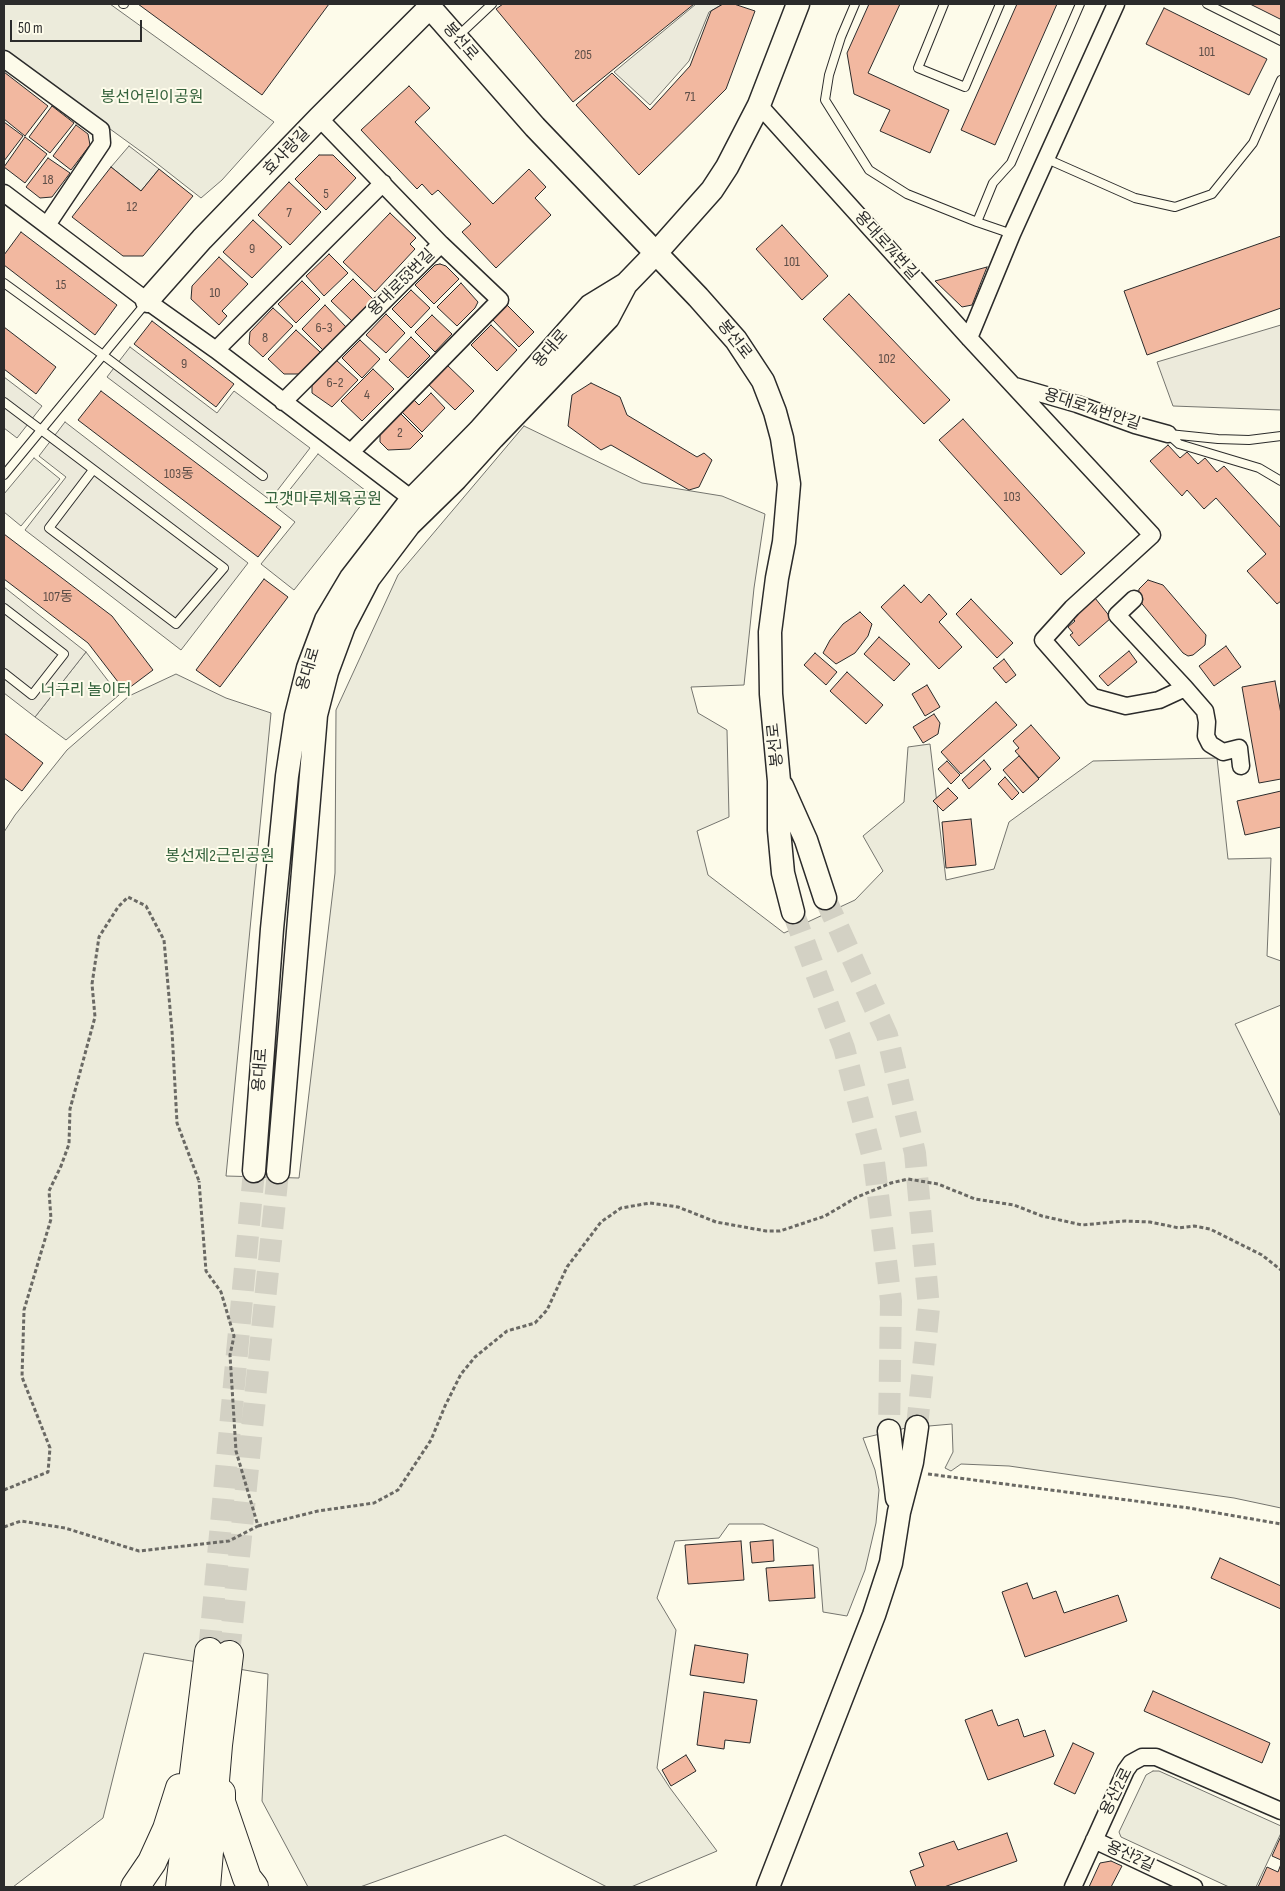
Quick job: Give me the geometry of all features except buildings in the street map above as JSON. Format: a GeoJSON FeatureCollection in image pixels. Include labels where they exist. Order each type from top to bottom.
{"type":"FeatureCollection","features":[{"type":"Feature","properties":{"kind":"highway"},"geometry":{"type":"LineString","coordinates":[[180,1887],[208,1742],[219,1654]]}},
{"type":"Feature","properties":{"kind":"highway"},"geometry":{"type":"LineString","coordinates":[[135,1887],[152,1862],[167,1829],[181,1782],[208,1742]]}},
{"type":"Feature","properties":{"kind":"highway"},"geometry":{"type":"LineString","coordinates":[[206,1887],[208,1742]]}},
{"type":"Feature","properties":{"kind":"highway"},"geometry":{"type":"LineString","coordinates":[[208,1742],[221,1763],[222,1802],[247,1878],[254,1887]]}},
{"type":"Feature","properties":{"kind":"street"},"geometry":{"type":"LineString","coordinates":[[969,338],[1012,234],[1116,4]]}},
{"type":"Feature","properties":{"kind":"street","name":"봉선로"},"geometry":{"type":"LineString","coordinates":[[429,6],[534,127],[698,297],[742,348],[763,381],[775,412],[782,438],[789,484],[784,542],[770,632],[771,694],[779,781]]}},
{"type":"Feature","properties":{"kind":"street","name":"효사랑길"},"geometry":{"type":"LineString","coordinates":[[147,301],[202,239],[429,6]]}},
{"type":"Feature","properties":{"kind":"street","name":"용대로"},"geometry":{"type":"LineString","coordinates":[[254,1171],[272,929],[287,776],[296,716],[308,668],[326,620],[351,578],[412,499],[479,431],[590,306],[626,284],[712,190],[727,167],[759,105],[794,6]]}},
{"type":"Feature","properties":{"kind":"street"},"geometry":{"type":"LineString","coordinates":[[4,59],[101,130],[102,143],[47,225]]}},
{"type":"Feature","properties":{"kind":"street","name":"용대로74번길"},"geometry":{"type":"LineString","coordinates":[[759,105],[969,338],[1152,535],[1072,608],[1043,640],[1093,697],[1126,706],[1159,700],[1185,688]]}},
{"type":"Feature","properties":{"kind":"street"},"geometry":{"type":"LineString","coordinates":[[319,118],[441,244]]}},
{"type":"Feature","properties":{"kind":"street"},"geometry":{"type":"LineString","coordinates":[[216,350],[383,183]]}},
{"type":"Feature","properties":{"kind":"street"},"geometry":{"type":"LineString","coordinates":[[4,193],[147,301],[216,350],[412,499]]}},
{"type":"Feature","properties":{"kind":"street","name":"용대로53번길"},"geometry":{"type":"LineString","coordinates":[[283,402],[441,244],[500,300],[351,452]]}},
{"type":"Feature","properties":{"kind":"street","name":"용대로"},"geometry":{"type":"LineString","coordinates":[[278,1172],[316,716],[327,672],[344,626],[369,578],[409,525],[456,479],[608,318],[626,284]]}},
{"type":"Feature","properties":{"kind":"street","name":"용대로74번안길"},"geometry":{"type":"LineString","coordinates":[[1015,386],[1168,434]]}},
{"type":"Feature","properties":{"kind":"street"},"geometry":{"type":"LineString","coordinates":[[1134,599],[1117,615],[1205,711],[1207,722],[1206,736],[1210,744],[1223,752],[1239,748],[1241,766]]}},
{"type":"Feature","properties":{"kind":"street"},"geometry":{"type":"LineString","coordinates":[[779,781],[806,840],[825,898]]}},
{"type":"Feature","properties":{"kind":"street"},"geometry":{"type":"LineString","coordinates":[[779,781],[779,830],[782,864],[793,912]]}},
{"type":"Feature","properties":{"kind":"street"},"geometry":{"type":"LineString","coordinates":[[768,1887],[874,1614],[891,1563],[899,1512],[909,1474],[917,1427]]}},
{"type":"Feature","properties":{"kind":"street"},"geometry":{"type":"LineString","coordinates":[[889,1430],[899,1512]]}},
{"type":"Feature","properties":{"kind":"street","name":"용산2로"},"geometry":{"type":"LineString","coordinates":[[1072,1887],[1126,1770],[1131,1763],[1142,1757],[1156,1758],[1281,1811]]}},
{"type":"Feature","properties":{"kind":"street","name":"용산2길"},"geometry":{"type":"LineString","coordinates":[[1094,1840],[1194,1887]]}},
{"type":"Feature","properties":{"kind":"lane"},"geometry":{"type":"LineString","coordinates":[[456,37],[492,4]]}},
{"type":"Feature","properties":{"kind":"lane"},"geometry":{"type":"LineString","coordinates":[[855,4],[841,37],[829,75],[825,100],[869,170],[907,194],[1012,234]]}},
{"type":"Feature","properties":{"kind":"lane"},"geometry":{"type":"LineString","coordinates":[[944,4],[918,68],[966,87],[1000,4]]}},
{"type":"Feature","properties":{"kind":"lane"},"geometry":{"type":"LineString","coordinates":[[977,222],[993,182],[1011,163],[1080,4]]}},
{"type":"Feature","properties":{"kind":"lane"},"geometry":{"type":"LineString","coordinates":[[1207,4],[1281,41]]}},
{"type":"Feature","properties":{"kind":"lane"},"geometry":{"type":"LineString","coordinates":[[1047,159],[1135,198],[1175,207],[1212,194],[1253,142],[1281,80]]}},
{"type":"Feature","properties":{"kind":"lane"},"geometry":{"type":"LineString","coordinates":[[4,283],[263,476]]}},
{"type":"Feature","properties":{"kind":"lane"},"geometry":{"type":"LineString","coordinates":[[4,475],[147,301]]}},
{"type":"Feature","properties":{"kind":"lane"},"geometry":{"type":"LineString","coordinates":[[4,402],[224,568],[176,624],[49,528],[93,470]]}},
{"type":"Feature","properties":{"kind":"lane","name":"용대로74번안길"},"geometry":{"type":"LineString","coordinates":[[1168,434],[1241,440],[1281,436]]}},
{"type":"Feature","properties":{"kind":"lane","name":"용대로74번안길"},"geometry":{"type":"LineString","coordinates":[[1168,434],[1179,444],[1259,468],[1281,481]]}},
{"type":"Feature","properties":{"kind":"lane"},"geometry":{"type":"LineString","coordinates":[[4,608],[64,654],[32,695],[4,673]]}},
{"type":"Feature","properties":{"kind":"path"},"geometry":{"type":"LineString","coordinates":[[4,1490],[48,1472],[50,1448],[22,1377],[24,1310],[51,1220],[49,1191],[69,1144],[70,1109],[95,1017],[92,984],[99,937],[118,907],[128,897],[146,906],[164,940],[172,1030],[177,1123],[199,1181]]}},
{"type":"Feature","properties":{"kind":"path"},"geometry":{"type":"LineString","coordinates":[[199,1175],[206,1271],[221,1292],[234,1336],[230,1355],[236,1451],[258,1526]]}},
{"type":"Feature","properties":{"kind":"path"},"geometry":{"type":"LineString","coordinates":[[4,1527],[21,1521],[56,1527],[138,1551],[229,1541],[258,1526],[318,1511],[374,1503],[398,1490],[432,1440],[461,1374],[476,1357],[506,1331],[535,1323],[547,1310],[567,1267],[601,1222],[621,1208],[650,1203],[678,1207],[716,1222],[766,1231],[780,1231],[825,1216],[857,1197],[891,1183],[908,1179],[938,1184],[975,1199],[1014,1205],[1042,1216],[1082,1225],[1125,1221],[1150,1222],[1179,1228],[1194,1226],[1210,1229],[1262,1255],[1281,1270]]}},
{"type":"Feature","properties":{"kind":"path"},"geometry":{"type":"LineString","coordinates":[[909,1474],[939,1475],[1077,1492],[1236,1515],[1281,1524]]}},
{"type":"Feature","properties":{"kind":"green space","name":"봉선어린이공원"},"geometry":{"type":"Polygon","coordinates":[[[4,4],[110,4],[274,122],[222,180],[201,198],[150,158],[4,52],[4,4]]]}},
{"type":"Feature","properties":{"kind":"green space","name":"봉선제2근린공원"},"geometry":{"type":"Polygon","coordinates":[[[524,426],[642,483],[722,496],[765,514],[754,588],[744,685],[691,687],[698,713],[727,730],[729,817],[697,831],[708,875],[784,933],[855,900],[883,871],[863,836],[904,802],[908,747],[930,744],[946,880],[994,869],[1009,822],[1093,761],[1217,758],[1228,859],[1271,858],[1267,956],[1281,961],[1281,1005],[1235,1024],[1281,1117],[1281,1508],[1234,1498],[1009,1466],[961,1464],[951,1471],[945,1468],[953,1452],[952,1424],[906,1428],[863,1438],[875,1470],[879,1490],[876,1523],[865,1570],[847,1616],[823,1612],[818,1548],[763,1524],[729,1524],[719,1538],[675,1541],[657,1598],[676,1630],[657,1768],[717,1851],[631,1887],[607,1887],[505,1835],[360,1887],[308,1887],[262,1801],[268,1674],[144,1653],[103,1818],[13,1887],[4,1887],[4,832],[15,815],[67,750],[129,696],[176,674],[226,698],[271,713],[226,1176],[299,1178],[335,873],[336,710],[398,575],[524,426]]]}},
{"type":"Feature","properties":{"kind":"green space","name":"고갯마루체육공원"},"geometry":{"type":"Polygon","coordinates":[[[318,454],[370,494],[294,590],[261,564],[295,522],[276,507],[318,454]]]}},
{"type":"Feature","properties":{"kind":"green space"},"geometry":{"type":"Polygon","coordinates":[[[34,458],[60,479],[21,526],[4,512],[4,494],[34,458]]]}},
{"type":"Feature","properties":{"kind":"green space","name":"너구리 놀이터"},"geometry":{"type":"Polygon","coordinates":[[[86,652],[119,695],[66,740],[35,717],[86,652]]]}},
{"type":"Feature","properties":{"kind":"green space"},"geometry":{"type":"Polygon","coordinates":[[[1153,1771],[1159,1771],[1281,1826],[1281,1833],[1256,1887],[1229,1887],[1121,1837],[1119,1832],[1146,1775],[1153,1771]]]}},
{"type":"Feature","properties":{"kind":"shaded area"},"geometry":{"type":"Polygon","coordinates":[[[696,4],[723,4],[709,12],[689,61],[650,105],[614,72],[696,4]]]}},
{"type":"Feature","properties":{"kind":"shaded area"},"geometry":{"type":"Polygon","coordinates":[[[129,146],[159,169],[141,191],[111,167],[129,146]]]}},
{"type":"Feature","properties":{"kind":"shaded area"},"geometry":{"type":"Polygon","coordinates":[[[1281,325],[1281,410],[1173,406],[1157,362],[1281,325]]]}},
{"type":"Feature","properties":{"kind":"shaded area"},"geometry":{"type":"Polygon","coordinates":[[[130,347],[217,413],[234,391],[310,448],[270,500],[107,377],[130,347]]]}},
{"type":"Feature","properties":{"kind":"shaded area"},"geometry":{"type":"Polygon","coordinates":[[[4,377],[42,406],[17,438],[4,428],[4,377]]]}},
{"type":"Feature","properties":{"kind":"shaded area"},"geometry":{"type":"Polygon","coordinates":[[[65,422],[248,563],[181,650],[25,530],[66,477],[39,456],[65,422]]]}},
{"type":"Feature","properties":{"kind":"shaded area"},"geometry":{"type":"Polygon","coordinates":[[[4,587],[86,652],[35,717],[4,693],[4,587]]]}},
{"type":"Feature","properties":{"kind":"tunnel"},"geometry":{"type":"LineString","coordinates":[[825,898],[887,1035],[915,1153],[929,1308],[917,1427]]}},
{"type":"Feature","properties":{"kind":"tunnel"},"geometry":{"type":"LineString","coordinates":[[793,912],[844,1048],[874,1162],[891,1301],[889,1431]]}},
{"type":"Feature","properties":{"kind":"tunnel"},"geometry":{"type":"LineString","coordinates":[[209,1652],[254,1171]]}},
{"type":"Feature","properties":{"kind":"tunnel"},"geometry":{"type":"LineString","coordinates":[[229,1655],[278,1172]]}}]}
